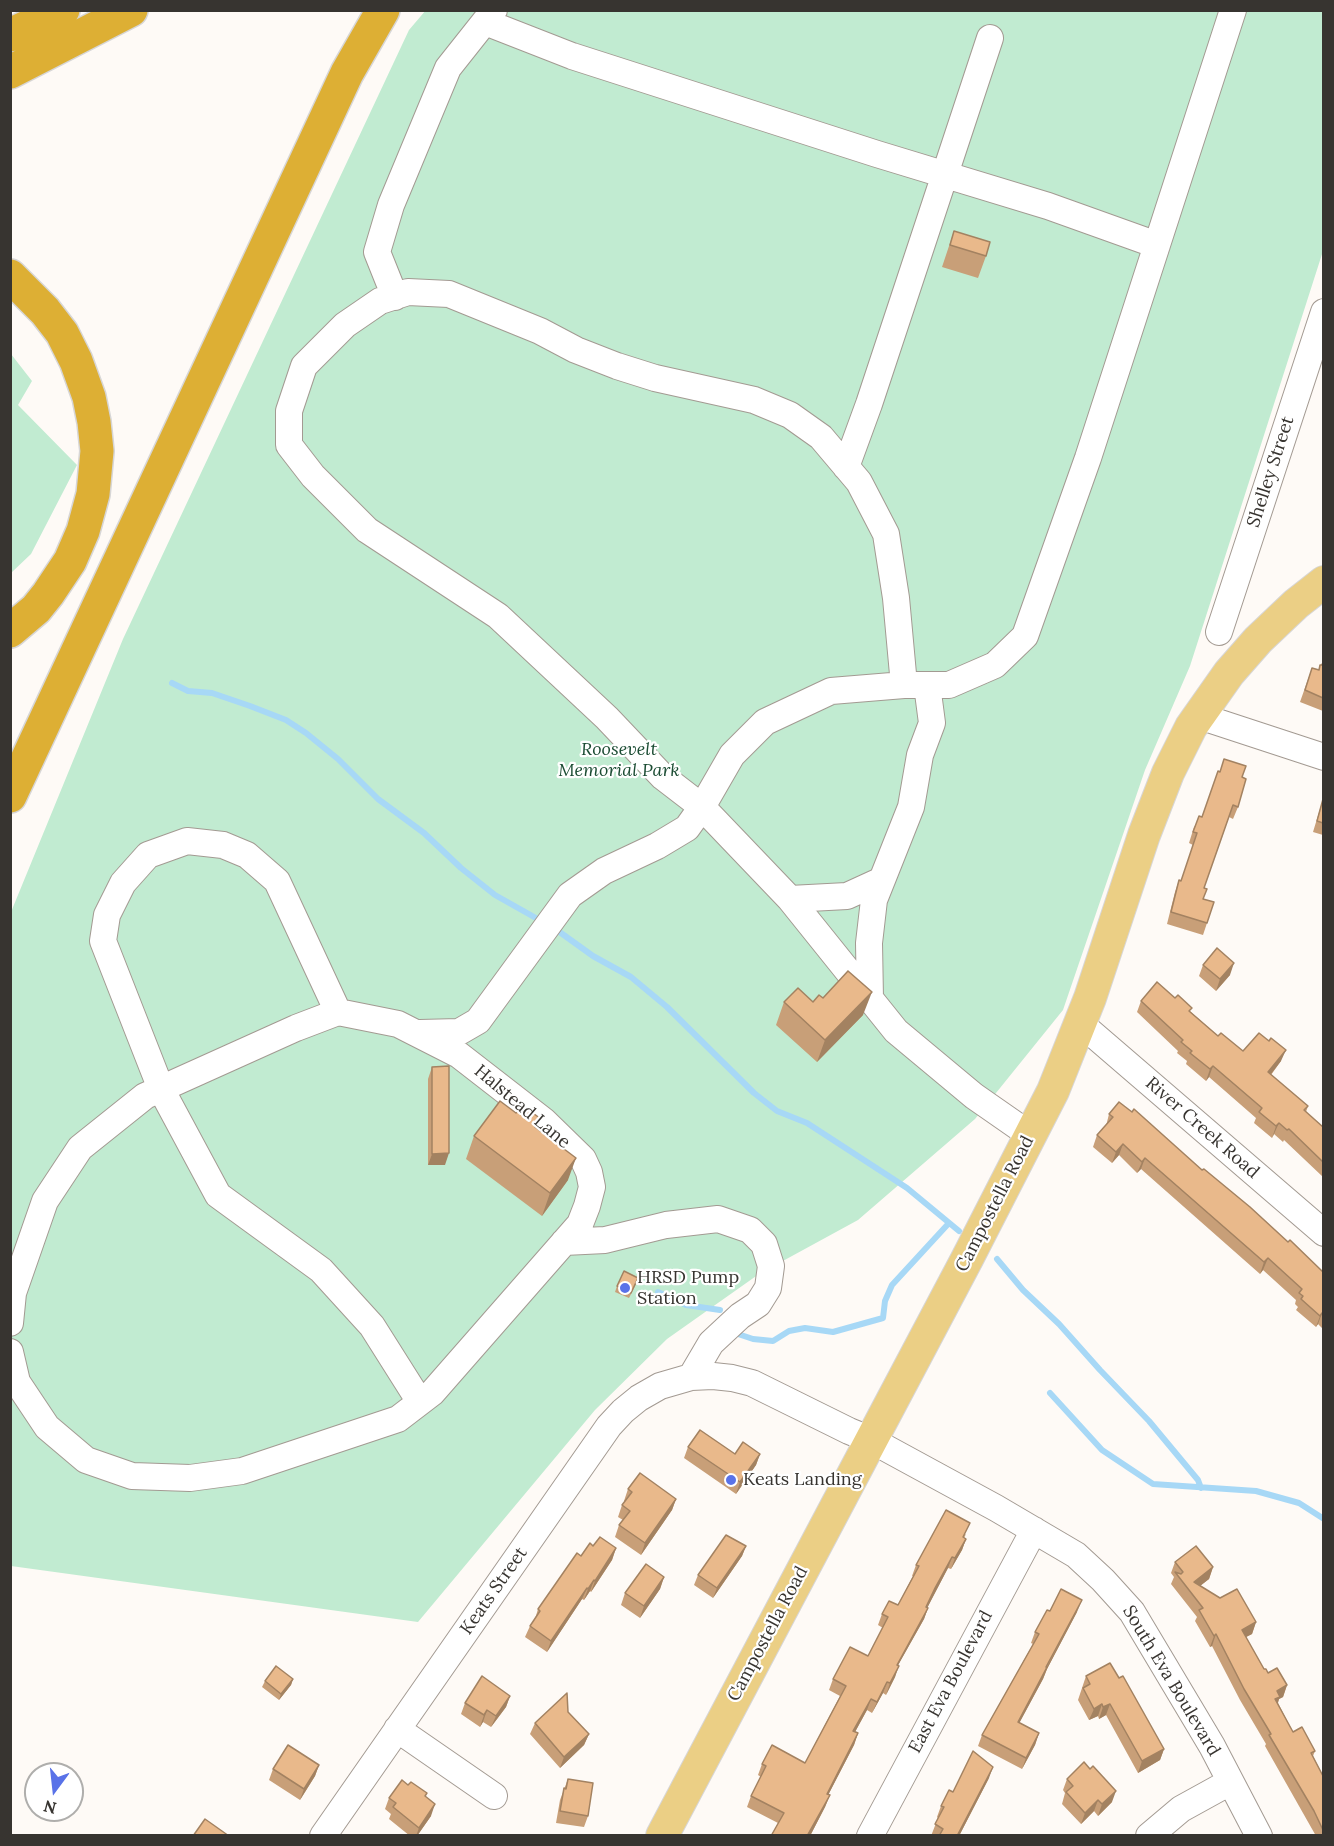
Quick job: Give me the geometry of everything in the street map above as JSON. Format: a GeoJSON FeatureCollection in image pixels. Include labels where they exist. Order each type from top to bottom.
{"type":"FeatureCollection","features":[{"type":"Feature","properties":{"kind":"highway"},"geometry":{"type":"LineString","coordinates":[[10,36],[63,10]]}},
{"type":"Feature","properties":{"kind":"highway"},"geometry":{"type":"LineString","coordinates":[[10,72],[131,10]]}},
{"type":"Feature","properties":{"kind":"highway"},"geometry":{"type":"LineString","coordinates":[[10,796],[347,73],[383,10]]}},
{"type":"Feature","properties":{"kind":"highway"},"geometry":{"type":"LineString","coordinates":[[10,276],[45,310],[62,333],[76,361],[89,398],[97,451],[93,494],[83,531],[70,561],[36,609],[10,631]]}},
{"type":"Feature","properties":{"kind":"main road","name":"Campostella Road"},"geometry":{"type":"LineString","coordinates":[[662,1836],[967,1259],[1053,1091],[1106,952],[1144,835],[1168,773],[1199,716],[1230,674],[1258,640],[1323,582]]}},
{"type":"Feature","properties":{"kind":"street"},"geometry":{"type":"LineString","coordinates":[[416,1033],[459,1032],[478,1021],[570,895],[604,871],[657,846],[687,828],[732,755],[765,722],[831,691],[916,685],[949,686],[995,665],[1025,636],[1088,458],[1233,10]]}},
{"type":"Feature","properties":{"kind":"street"},"geometry":{"type":"LineString","coordinates":[[394,297],[377,252],[391,205],[448,68],[490,16],[584,59],[877,154],[1048,206],[1157,245]]}},
{"type":"Feature","properties":{"kind":"street"},"geometry":{"type":"LineString","coordinates":[[846,467],[990,38]]}},
{"type":"Feature","properties":{"kind":"street"},"geometry":{"type":"LineString","coordinates":[[870,999],[869,943],[874,900],[911,807],[920,755],[932,723],[916,685],[896,598],[886,534],[859,482],[821,437],[790,415],[754,400],[655,378],[616,366],[576,350],[540,331],[449,294],[408,292],[380,301],[345,325],[304,366],[289,411],[289,445],[314,476],[367,530],[498,616],[608,718],[663,777],[702,807],[790,898],[870,999],[896,1031],[974,1096],[1030,1135]]}},
{"type":"Feature","properties":{"kind":"street","name":"Shelley Street"},"geometry":{"type":"LineString","coordinates":[[1219,632],[1323,312]]}},
{"type":"Feature","properties":{"kind":"street"},"geometry":{"type":"LineString","coordinates":[[1199,716],[1323,757]]}},
{"type":"Feature","properties":{"kind":"street"},"geometry":{"type":"LineString","coordinates":[[10,1323],[13,1293],[45,1201],[80,1148],[145,1096],[161,1089],[296,1028],[338,1012],[277,881],[248,855],[223,845],[187,841],[148,855],[123,883],[107,915],[103,941],[161,1089],[218,1195],[321,1270],[372,1326],[420,1402]]}},
{"type":"Feature","properties":{"kind":"street"},"geometry":{"type":"LineString","coordinates":[[790,898],[847,896],[882,880]]}},
{"type":"Feature","properties":{"kind":"street","name":"Halstead Lane"},"geometry":{"type":"LineString","coordinates":[[10,1352],[16,1382],[47,1427],[86,1460],[132,1476],[190,1478],[242,1471],[398,1419],[432,1393],[580,1224],[592,1187],[589,1173],[584,1159],[544,1121],[459,1054],[398,1024],[338,1012]]}},
{"type":"Feature","properties":{"kind":"street"},"geometry":{"type":"LineString","coordinates":[[478,1021],[475,1041],[480,1071]]}},
{"type":"Feature","properties":{"kind":"street","name":"River Creek Road"},"geometry":{"type":"LineString","coordinates":[[1080,1023],[1323,1233]]}},
{"type":"Feature","properties":{"kind":"street"},"geometry":{"type":"LineString","coordinates":[[564,1242],[605,1240],[666,1225],[718,1219],[750,1230],[764,1244],[771,1266],[768,1288],[758,1304],[740,1316],[711,1343],[691,1377]]}},
{"type":"Feature","properties":{"kind":"street","name":"Keats Street"},"geometry":{"type":"LineString","coordinates":[[323,1836],[609,1426],[639,1398],[660,1386],[691,1377],[732,1378],[752,1383],[871,1440]]}},
{"type":"Feature","properties":{"kind":"street","name":"South Eva Boulevard"},"geometry":{"type":"LineString","coordinates":[[871,1440],[1076,1555],[1103,1580],[1132,1612],[1212,1746],[1259,1836]]}},
{"type":"Feature","properties":{"kind":"street","name":"East Eva Boulevard"},"geometry":{"type":"LineString","coordinates":[[870,1836],[1034,1530]]}},
{"type":"Feature","properties":{"kind":"street"},"geometry":{"type":"LineString","coordinates":[[397,1729],[494,1796]]}},
{"type":"Feature","properties":{"kind":"street"},"geometry":{"type":"LineString","coordinates":[[1149,1836],[1181,1809],[1230,1782]]}},
{"type":"Feature","properties":{"kind":"green space","name":"Roosevelt Memorial Park"},"geometry":{"type":"Polygon","coordinates":[[[426,10],[1323,11],[1323,251],[1190,666],[1145,770],[1063,1010],[975,1119],[858,1220],[759,1274],[667,1339],[595,1410],[418,1622],[11,1566],[11,912],[123,639],[409,30],[426,10]]]}},
{"type":"Feature","properties":{"kind":"green space"},"geometry":{"type":"Polygon","coordinates":[[[11,354],[32,381],[18,405],[77,465],[31,554],[11,573],[11,354]]]}},
{"type":"Feature","properties":{"kind":"building"},"geometry":{"type":"Polygon","coordinates":[[[954,231],[990,242],[986,256],[950,245],[954,231]]]}},
{"type":"Feature","properties":{"kind":"building"},"geometry":{"type":"Polygon","coordinates":[[[1323,662],[1323,698],[1305,690],[1312,668],[1319,670],[1323,662]]]}},
{"type":"Feature","properties":{"kind":"building"},"geometry":{"type":"Polygon","coordinates":[[[1224,759],[1246,766],[1242,777],[1246,779],[1238,807],[1233,805],[1204,888],[1207,889],[1203,899],[1214,902],[1207,923],[1171,912],[1179,880],[1181,881],[1197,833],[1193,832],[1199,816],[1202,817],[1224,759]]]}},
{"type":"Feature","properties":{"kind":"building"},"geometry":{"type":"Polygon","coordinates":[[[1323,799],[1323,823],[1317,821],[1323,799]]]}},
{"type":"Feature","properties":{"kind":"building"},"geometry":{"type":"Polygon","coordinates":[[[1217,948],[1234,963],[1220,979],[1203,965],[1217,948]]]}},
{"type":"Feature","properties":{"kind":"building"},"geometry":{"type":"Polygon","coordinates":[[[848,971],[872,992],[825,1040],[784,1002],[798,988],[813,1002],[819,995],[823,998],[848,971]]]}},
{"type":"Feature","properties":{"kind":"building"},"geometry":{"type":"Polygon","coordinates":[[[1157,982],[1175,998],[1178,995],[1192,1008],[1189,1011],[1218,1036],[1221,1033],[1243,1051],[1259,1033],[1269,1041],[1271,1038],[1286,1050],[1268,1072],[1308,1106],[1304,1110],[1323,1127],[1323,1162],[1289,1129],[1287,1130],[1279,1123],[1276,1126],[1259,1112],[1262,1108],[1213,1066],[1210,1069],[1190,1053],[1192,1051],[1181,1042],[1183,1040],[1141,1001],[1157,982]]]}},
{"type":"Feature","properties":{"kind":"building"},"geometry":{"type":"Polygon","coordinates":[[[449,1066],[449,1153],[432,1154],[432,1067],[449,1066]]]}},
{"type":"Feature","properties":{"kind":"building"},"geometry":{"type":"Polygon","coordinates":[[[500,1101],[516,1113],[522,1105],[541,1119],[535,1127],[576,1158],[550,1193],[474,1136],[500,1101]]]}},
{"type":"Feature","properties":{"kind":"building"},"geometry":{"type":"Polygon","coordinates":[[[1119,1102],[1132,1112],[1134,1109],[1202,1170],[1204,1169],[1250,1207],[1288,1242],[1290,1240],[1323,1272],[1323,1314],[1320,1316],[1301,1299],[1303,1296],[1299,1293],[1302,1289],[1268,1258],[1264,1262],[1145,1158],[1142,1162],[1123,1144],[1116,1152],[1097,1135],[1113,1117],[1109,1114],[1119,1102]]]}},
{"type":"Feature","properties":{"kind":"building"},"geometry":{"type":"Polygon","coordinates":[[[624,1271],[638,1278],[631,1293],[617,1286],[624,1271]]]}},
{"type":"Feature","properties":{"kind":"building"},"geometry":{"type":"Polygon","coordinates":[[[700,1430],[735,1454],[743,1442],[760,1454],[740,1482],[688,1447],[700,1430]]]}},
{"type":"Feature","properties":{"kind":"building"},"geometry":{"type":"Polygon","coordinates":[[[640,1473],[676,1499],[645,1543],[619,1525],[630,1511],[622,1505],[632,1492],[628,1489],[640,1473]]]}},
{"type":"Feature","properties":{"kind":"building"},"geometry":{"type":"Polygon","coordinates":[[[946,1510],[970,1523],[963,1537],[966,1539],[955,1558],[952,1557],[935,1588],[926,1607],[928,1608],[897,1665],[899,1666],[890,1683],[887,1682],[877,1702],[871,1699],[853,1731],[858,1733],[827,1794],[830,1795],[807,1836],[771,1836],[784,1813],[751,1796],[766,1766],[762,1764],[772,1745],[805,1763],[846,1686],[833,1679],[850,1647],[868,1656],[888,1617],[882,1614],[889,1601],[898,1605],[919,1566],[916,1565],[946,1510]]]}},
{"type":"Feature","properties":{"kind":"building"},"geometry":{"type":"Polygon","coordinates":[[[726,1535],[746,1546],[717,1588],[698,1575],[726,1535]]]}},
{"type":"Feature","properties":{"kind":"building"},"geometry":{"type":"Polygon","coordinates":[[[600,1537],[616,1548],[551,1641],[530,1626],[540,1611],[538,1609],[577,1553],[581,1556],[590,1543],[593,1546],[600,1537]]]}},
{"type":"Feature","properties":{"kind":"building"},"geometry":{"type":"Polygon","coordinates":[[[1196,1546],[1213,1567],[1194,1582],[1220,1598],[1237,1589],[1256,1622],[1242,1630],[1264,1669],[1268,1673],[1277,1668],[1287,1685],[1277,1691],[1280,1697],[1275,1699],[1293,1732],[1302,1727],[1315,1751],[1311,1753],[1323,1776],[1323,1830],[1269,1735],[1271,1734],[1244,1689],[1216,1634],[1214,1636],[1199,1610],[1203,1608],[1175,1572],[1181,1574],[1183,1572],[1175,1562],[1196,1546]]]}},
{"type":"Feature","properties":{"kind":"building"},"geometry":{"type":"Polygon","coordinates":[[[646,1564],[664,1577],[644,1606],[625,1593],[646,1564]]]}},
{"type":"Feature","properties":{"kind":"building"},"geometry":{"type":"Polygon","coordinates":[[[1061,1589],[1082,1600],[1018,1722],[1039,1733],[1026,1758],[982,1735],[1039,1634],[1035,1632],[1047,1610],[1050,1611],[1061,1589]]]}},
{"type":"Feature","properties":{"kind":"building"},"geometry":{"type":"Polygon","coordinates":[[[1110,1663],[1119,1678],[1123,1676],[1164,1749],[1142,1761],[1110,1704],[1103,1707],[1102,1704],[1094,1709],[1083,1688],[1090,1684],[1086,1676],[1110,1663]]]}},
{"type":"Feature","properties":{"kind":"building"},"geometry":{"type":"Polygon","coordinates":[[[276,1666],[293,1679],[281,1694],[265,1681],[276,1666]]]}},
{"type":"Feature","properties":{"kind":"building"},"geometry":{"type":"Polygon","coordinates":[[[482,1676],[510,1696],[496,1716],[487,1710],[484,1715],[465,1703],[482,1676]]]}},
{"type":"Feature","properties":{"kind":"building"},"geometry":{"type":"Polygon","coordinates":[[[567,1693],[568,1712],[589,1734],[564,1757],[535,1723],[567,1693]]]}},
{"type":"Feature","properties":{"kind":"building"},"geometry":{"type":"Polygon","coordinates":[[[288,1745],[319,1765],[304,1789],[273,1769],[288,1745]]]}},
{"type":"Feature","properties":{"kind":"building"},"geometry":{"type":"Polygon","coordinates":[[[973,1751],[993,1767],[957,1836],[939,1836],[943,1829],[935,1824],[944,1807],[941,1806],[949,1790],[953,1792],[973,1751]]]}},
{"type":"Feature","properties":{"kind":"building"},"geometry":{"type":"Polygon","coordinates":[[[1084,1762],[1090,1769],[1093,1766],[1116,1791],[1102,1804],[1098,1800],[1085,1813],[1066,1792],[1073,1786],[1067,1779],[1084,1762]]]}},
{"type":"Feature","properties":{"kind":"building"},"geometry":{"type":"Polygon","coordinates":[[[568,1779],[593,1783],[588,1816],[560,1811],[568,1779]]]}},
{"type":"Feature","properties":{"kind":"building"},"geometry":{"type":"Polygon","coordinates":[[[402,1780],[408,1785],[411,1782],[427,1793],[425,1796],[435,1804],[419,1828],[393,1807],[396,1803],[389,1798],[402,1780]]]}},
{"type":"Feature","properties":{"kind":"building"},"geometry":{"type":"Polygon","coordinates":[[[205,1819],[229,1836],[193,1836],[205,1819]]]}},
{"type":"Feature","properties":{"kind":"waterway"},"geometry":{"type":"LineString","coordinates":[[172,683],[188,691],[212,693],[286,720],[338,759],[378,799],[424,833],[461,868],[495,895],[543,922]]}},
{"type":"Feature","properties":{"kind":"waterway"},"geometry":{"type":"LineString","coordinates":[[554,928],[593,956],[631,977],[667,1007],[754,1093],[777,1111],[807,1123],[907,1188],[959,1231]]}},
{"type":"Feature","properties":{"kind":"waterway"},"geometry":{"type":"LineString","coordinates":[[738,1334],[753,1339],[773,1341],[789,1331],[805,1328],[833,1332],[883,1318],[885,1301],[892,1285],[949,1223]]}},
{"type":"Feature","properties":{"kind":"waterway"},"geometry":{"type":"LineString","coordinates":[[997,1259],[1023,1290],[1059,1324],[1149,1421],[1198,1480],[1201,1488]]}},
{"type":"Feature","properties":{"kind":"waterway"},"geometry":{"type":"LineString","coordinates":[[658,1292],[686,1305],[720,1310]]}},
{"type":"Feature","properties":{"kind":"waterway"},"geometry":{"type":"LineString","coordinates":[[1050,1393],[1102,1450],[1153,1484],[1256,1491],[1299,1503],[1324,1519]]}},
{"type":"Feature","properties":{"kind":"place","name":"HRSD Pump Station"},"geometry":{"type":"Point","coordinates":[625,1288]}},
{"type":"Feature","properties":{"kind":"place","name":"Keats Landing"},"geometry":{"type":"Point","coordinates":[731,1480]}}]}
